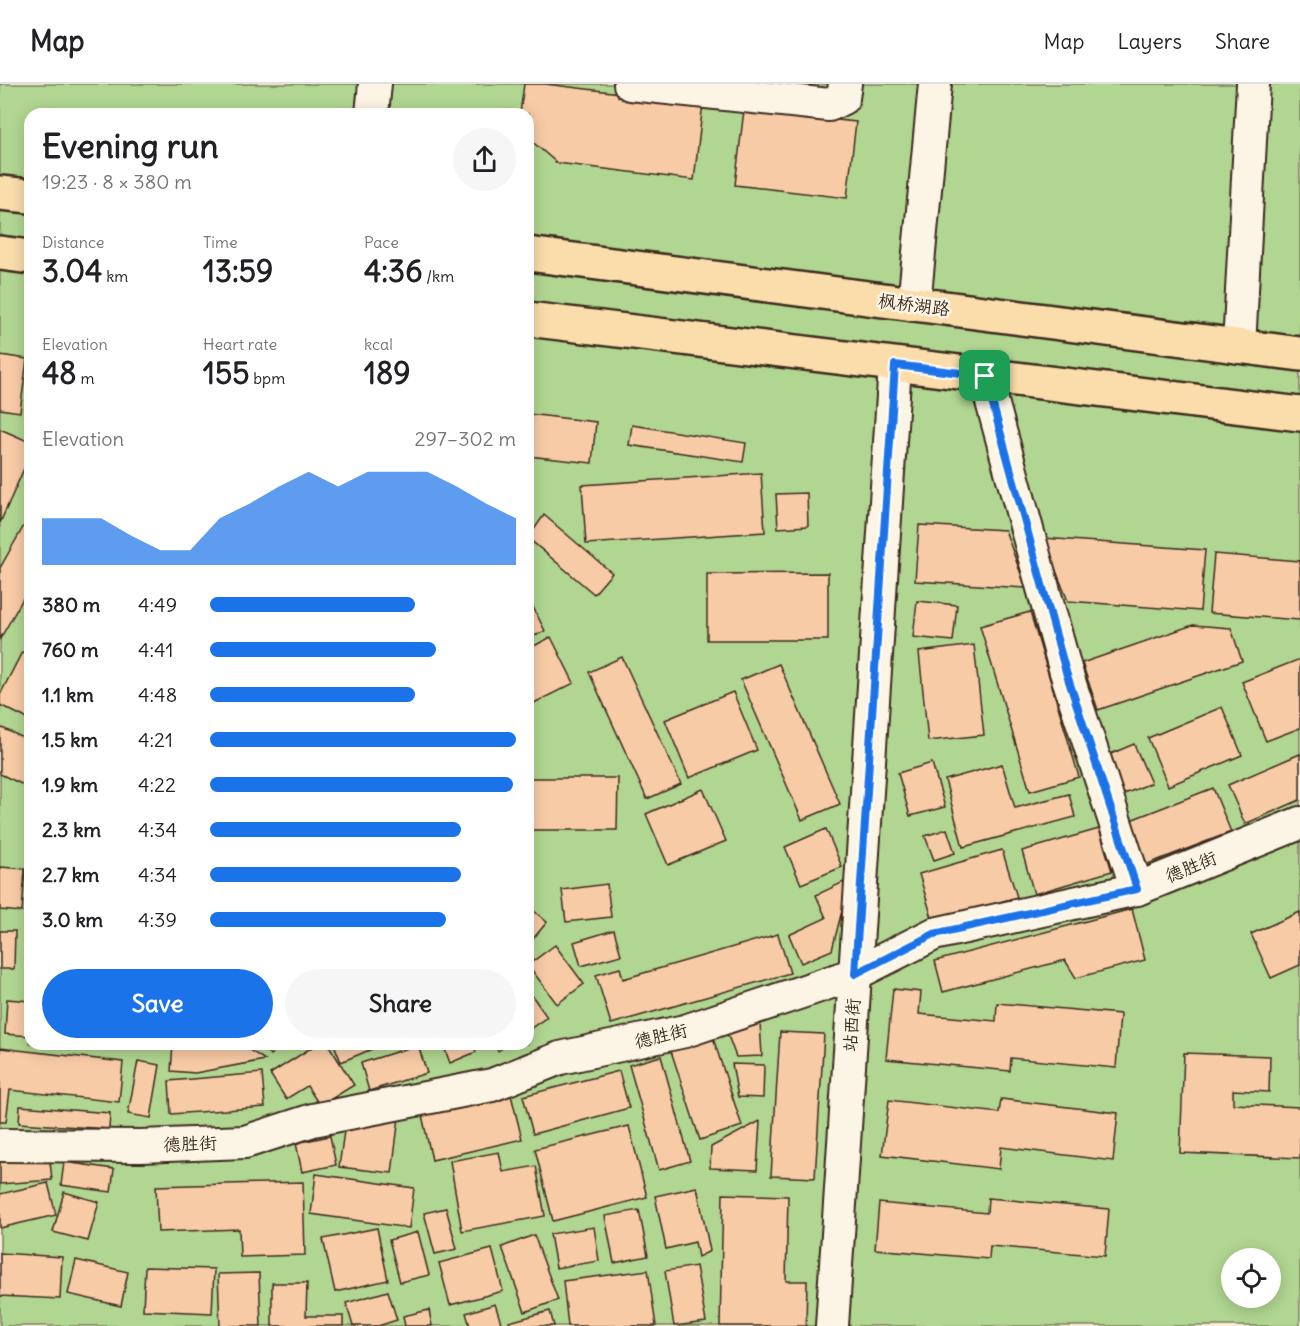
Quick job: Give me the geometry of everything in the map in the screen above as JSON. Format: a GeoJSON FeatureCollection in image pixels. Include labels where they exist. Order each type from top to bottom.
{"type":"FeatureCollection","features":[{"type":"Feature","properties":{"kind":"main road"},"geometry":{"type":"LineString","coordinates":[[0,193],[24,195]]}},
{"type":"Feature","properties":{"kind":"main road"},"geometry":{"type":"LineString","coordinates":[[0,253],[24,256]]}},
{"type":"Feature","properties":{"kind":"main road","name":"枫桥湖路"},"geometry":{"type":"LineString","coordinates":[[534,255],[1300,354]]}},
{"type":"Feature","properties":{"kind":"main road"},"geometry":{"type":"LineString","coordinates":[[534,320],[1300,414]]}},
{"type":"Feature","properties":{"kind":"street"},"geometry":{"type":"LineString","coordinates":[[373,108],[375,84]]}},
{"type":"Feature","properties":{"kind":"street"},"geometry":{"type":"LineString","coordinates":[[630,84],[829,105],[843,98],[845,84]]}},
{"type":"Feature","properties":{"kind":"street"},"geometry":{"type":"LineString","coordinates":[[914,305],[935,84]]}},
{"type":"Feature","properties":{"kind":"street"},"geometry":{"type":"LineString","coordinates":[[1239,347],[1253,84]]}},
{"type":"Feature","properties":{"kind":"street","name":"站西街"},"geometry":{"type":"LineString","coordinates":[[832,1326],[895,365]]}},
{"type":"Feature","properties":{"kind":"street"},"geometry":{"type":"LineString","coordinates":[[985,376],[1066,672],[1137,889]]}},
{"type":"Feature","properties":{"kind":"street","name":"德胜街"},"geometry":{"type":"LineString","coordinates":[[0,1144],[141,1146],[244,1142],[314,1120],[492,1085],[560,1058],[685,1031],[855,974],[934,934],[1137,889],[1300,823]]}},
{"type":"Feature","properties":{"kind":"green space"},"geometry":{"type":"Polygon","coordinates":[[[0,84],[1300,84],[1300,1326],[0,1326],[0,84]]]}},
{"type":"Feature","properties":{"kind":"building"},"geometry":{"type":"Polygon","coordinates":[[[524,84],[545,84],[703,103],[694,180],[557,163],[534,143],[534,108],[521,108],[524,84]]]}},
{"type":"Feature","properties":{"kind":"building"},"geometry":{"type":"Polygon","coordinates":[[[744,110],[856,122],[847,198],[735,185],[744,110]]]}},
{"type":"Feature","properties":{"kind":"building"},"geometry":{"type":"Polygon","coordinates":[[[0,355],[24,359],[20,412],[0,409],[0,355]]]}},
{"type":"Feature","properties":{"kind":"building"},"geometry":{"type":"Polygon","coordinates":[[[534,415],[596,422],[592,463],[534,457],[534,415]]]}},
{"type":"Feature","properties":{"kind":"building"},"geometry":{"type":"Polygon","coordinates":[[[632,425],[746,443],[743,462],[629,445],[632,425]]]}},
{"type":"Feature","properties":{"kind":"building"},"geometry":{"type":"Polygon","coordinates":[[[0,429],[24,439],[24,469],[0,523],[0,429]]]}},
{"type":"Feature","properties":{"kind":"building"},"geometry":{"type":"Polygon","coordinates":[[[761,473],[765,532],[586,544],[582,485],[761,473]]]}},
{"type":"Feature","properties":{"kind":"building"},"geometry":{"type":"Polygon","coordinates":[[[807,493],[808,526],[778,528],[776,494],[807,493]]]}},
{"type":"Feature","properties":{"kind":"building"},"geometry":{"type":"Polygon","coordinates":[[[544,515],[612,573],[594,594],[534,543],[534,529],[544,515]]]}},
{"type":"Feature","properties":{"kind":"building"},"geometry":{"type":"Polygon","coordinates":[[[919,525],[1005,530],[1026,588],[915,581],[919,525]]]}},
{"type":"Feature","properties":{"kind":"building"},"geometry":{"type":"Polygon","coordinates":[[[24,526],[24,597],[0,639],[0,568],[24,526]]]}},
{"type":"Feature","properties":{"kind":"building"},"geometry":{"type":"Polygon","coordinates":[[[1043,538],[1205,550],[1200,611],[1068,601],[1043,538]]]}},
{"type":"Feature","properties":{"kind":"building"},"geometry":{"type":"Polygon","coordinates":[[[1214,554],[1300,561],[1300,620],[1209,613],[1214,554]]]}},
{"type":"Feature","properties":{"kind":"building"},"geometry":{"type":"Polygon","coordinates":[[[828,573],[828,640],[707,640],[707,574],[828,573]]]}},
{"type":"Feature","properties":{"kind":"building"},"geometry":{"type":"Polygon","coordinates":[[[917,601],[957,605],[953,641],[913,637],[917,601]]]}},
{"type":"Feature","properties":{"kind":"building"},"geometry":{"type":"Polygon","coordinates":[[[534,609],[545,631],[534,636],[534,609]]]}},
{"type":"Feature","properties":{"kind":"building"},"geometry":{"type":"Polygon","coordinates":[[[1030,612],[1079,777],[1030,791],[980,626],[1030,612]]]}},
{"type":"Feature","properties":{"kind":"building"},"geometry":{"type":"Polygon","coordinates":[[[1193,625],[1231,628],[1242,661],[1098,710],[1082,663],[1193,625]]]}},
{"type":"Feature","properties":{"kind":"building"},"geometry":{"type":"Polygon","coordinates":[[[551,637],[574,683],[534,703],[534,646],[551,637]]]}},
{"type":"Feature","properties":{"kind":"building"},"geometry":{"type":"Polygon","coordinates":[[[974,645],[984,735],[928,741],[919,652],[974,645]]]}},
{"type":"Feature","properties":{"kind":"building"},"geometry":{"type":"Polygon","coordinates":[[[22,652],[24,653],[24,717],[0,705],[0,695],[22,652]]]}},
{"type":"Feature","properties":{"kind":"building"},"geometry":{"type":"Polygon","coordinates":[[[622,657],[681,784],[647,799],[589,672],[622,657]]]}},
{"type":"Feature","properties":{"kind":"building"},"geometry":{"type":"Polygon","coordinates":[[[1300,659],[1300,728],[1266,741],[1242,682],[1300,659]]]}},
{"type":"Feature","properties":{"kind":"building"},"geometry":{"type":"Polygon","coordinates":[[[779,664],[840,804],[802,820],[741,680],[779,664]]]}},
{"type":"Feature","properties":{"kind":"building"},"geometry":{"type":"Polygon","coordinates":[[[733,692],[757,750],[689,778],[665,720],[733,692]]]}},
{"type":"Feature","properties":{"kind":"building"},"geometry":{"type":"Polygon","coordinates":[[[1222,707],[1242,755],[1168,786],[1148,738],[1222,707]]]}},
{"type":"Feature","properties":{"kind":"building"},"geometry":{"type":"Polygon","coordinates":[[[0,727],[24,738],[24,785],[0,774],[0,727]]]}},
{"type":"Feature","properties":{"kind":"building"},"geometry":{"type":"Polygon","coordinates":[[[1134,744],[1151,783],[1122,795],[1106,756],[1134,744]]]}},
{"type":"Feature","properties":{"kind":"building"},"geometry":{"type":"Polygon","coordinates":[[[1300,754],[1300,800],[1245,824],[1228,785],[1300,754]]]}},
{"type":"Feature","properties":{"kind":"building"},"geometry":{"type":"Polygon","coordinates":[[[932,763],[945,807],[910,816],[898,773],[932,763]]]}},
{"type":"Feature","properties":{"kind":"building"},"geometry":{"type":"Polygon","coordinates":[[[1002,764],[1015,808],[1069,794],[1075,817],[963,847],[945,780],[1002,764]]]}},
{"type":"Feature","properties":{"kind":"building"},"geometry":{"type":"Polygon","coordinates":[[[534,778],[618,778],[617,830],[534,830],[534,778]]]}},
{"type":"Feature","properties":{"kind":"building"},"geometry":{"type":"Polygon","coordinates":[[[1213,788],[1231,832],[1135,869],[1118,825],[1213,788]]]}},
{"type":"Feature","properties":{"kind":"building"},"geometry":{"type":"Polygon","coordinates":[[[703,789],[726,841],[668,865],[646,814],[703,789]]]}},
{"type":"Feature","properties":{"kind":"building"},"geometry":{"type":"Polygon","coordinates":[[[826,829],[842,867],[801,884],[785,847],[826,829]]]}},
{"type":"Feature","properties":{"kind":"building"},"geometry":{"type":"Polygon","coordinates":[[[947,829],[955,853],[934,860],[925,836],[947,829]]]}},
{"type":"Feature","properties":{"kind":"building"},"geometry":{"type":"Polygon","coordinates":[[[1099,829],[1112,871],[1034,894],[1022,851],[1099,829]]]}},
{"type":"Feature","properties":{"kind":"building"},"geometry":{"type":"Polygon","coordinates":[[[1002,850],[1017,897],[933,921],[919,874],[1002,850]]]}},
{"type":"Feature","properties":{"kind":"building"},"geometry":{"type":"Polygon","coordinates":[[[0,867],[24,869],[22,912],[0,910],[0,867]]]}},
{"type":"Feature","properties":{"kind":"building"},"geometry":{"type":"Polygon","coordinates":[[[850,879],[832,950],[801,963],[789,935],[826,918],[816,895],[850,879]]]}},
{"type":"Feature","properties":{"kind":"building"},"geometry":{"type":"Polygon","coordinates":[[[607,884],[611,917],[566,922],[562,890],[607,884]]]}},
{"type":"Feature","properties":{"kind":"building"},"geometry":{"type":"Polygon","coordinates":[[[1132,909],[1145,960],[1076,978],[1065,960],[943,992],[935,961],[1132,909]]]}},
{"type":"Feature","properties":{"kind":"building"},"geometry":{"type":"Polygon","coordinates":[[[534,911],[547,922],[534,938],[534,911]]]}},
{"type":"Feature","properties":{"kind":"building"},"geometry":{"type":"Polygon","coordinates":[[[1300,912],[1300,965],[1271,978],[1251,934],[1300,912]]]}},
{"type":"Feature","properties":{"kind":"building"},"geometry":{"type":"Polygon","coordinates":[[[614,930],[621,955],[581,966],[574,942],[614,930]]]}},
{"type":"Feature","properties":{"kind":"building"},"geometry":{"type":"Polygon","coordinates":[[[0,931],[15,931],[14,969],[0,969],[0,931]]]}},
{"type":"Feature","properties":{"kind":"building"},"geometry":{"type":"Polygon","coordinates":[[[778,934],[790,973],[611,1024],[596,975],[620,968],[623,979],[778,934]]]}},
{"type":"Feature","properties":{"kind":"building"},"geometry":{"type":"Polygon","coordinates":[[[555,945],[584,984],[557,1004],[534,973],[534,961],[555,945]]]}},
{"type":"Feature","properties":{"kind":"building"},"geometry":{"type":"Polygon","coordinates":[[[893,989],[921,992],[919,1014],[996,1021],[997,1003],[1120,1014],[1116,1068],[1011,1058],[1010,1071],[886,1059],[893,989]]]}},
{"type":"Feature","properties":{"kind":"building"},"geometry":{"type":"Polygon","coordinates":[[[7,999],[24,1000],[24,1036],[5,1034],[7,999]]]}},
{"type":"Feature","properties":{"kind":"building"},"geometry":{"type":"Polygon","coordinates":[[[534,999],[547,1017],[534,1026],[534,999]]]}},
{"type":"Feature","properties":{"kind":"building"},"geometry":{"type":"Polygon","coordinates":[[[760,1022],[762,1056],[736,1057],[727,1033],[760,1022]]]}},
{"type":"Feature","properties":{"kind":"building"},"geometry":{"type":"Polygon","coordinates":[[[780,1032],[824,1034],[815,1178],[771,1176],[780,1032]]]}},
{"type":"Feature","properties":{"kind":"building"},"geometry":{"type":"Polygon","coordinates":[[[713,1038],[742,1126],[700,1140],[671,1051],[713,1038]]]}},
{"type":"Feature","properties":{"kind":"building"},"geometry":{"type":"Polygon","coordinates":[[[0,1048],[123,1062],[119,1102],[10,1090],[6,1122],[0,1122],[0,1048]]]}},
{"type":"Feature","properties":{"kind":"building"},"geometry":{"type":"Polygon","coordinates":[[[173,1050],[249,1050],[265,1060],[195,1073],[171,1071],[173,1050]]]}},
{"type":"Feature","properties":{"kind":"building"},"geometry":{"type":"Polygon","coordinates":[[[264,1050],[275,1050],[271,1055],[264,1050]]]}},
{"type":"Feature","properties":{"kind":"building"},"geometry":{"type":"Polygon","coordinates":[[[308,1050],[332,1050],[354,1085],[320,1106],[307,1086],[286,1099],[270,1074],[308,1050]]]}},
{"type":"Feature","properties":{"kind":"building"},"geometry":{"type":"Polygon","coordinates":[[[336,1050],[370,1050],[341,1062],[336,1050]]]}},
{"type":"Feature","properties":{"kind":"building"},"geometry":{"type":"Polygon","coordinates":[[[402,1050],[420,1050],[427,1073],[369,1091],[361,1063],[402,1050]]]}},
{"type":"Feature","properties":{"kind":"building"},"geometry":{"type":"Polygon","coordinates":[[[445,1050],[475,1050],[476,1052],[450,1063],[445,1050]]]}},
{"type":"Feature","properties":{"kind":"building"},"geometry":{"type":"Polygon","coordinates":[[[1184,1053],[1270,1056],[1269,1092],[1233,1090],[1233,1104],[1300,1107],[1300,1158],[1180,1153],[1184,1053]]]}},
{"type":"Feature","properties":{"kind":"building"},"geometry":{"type":"Polygon","coordinates":[[[661,1056],[690,1161],[659,1170],[629,1065],[661,1056]]]}},
{"type":"Feature","properties":{"kind":"building"},"geometry":{"type":"Polygon","coordinates":[[[138,1061],[160,1065],[151,1118],[128,1114],[138,1061]]]}},
{"type":"Feature","properties":{"kind":"building"},"geometry":{"type":"Polygon","coordinates":[[[732,1064],[764,1065],[763,1098],[738,1097],[732,1064]]]}},
{"type":"Feature","properties":{"kind":"building"},"geometry":{"type":"Polygon","coordinates":[[[619,1071],[629,1108],[533,1134],[523,1096],[619,1071]]]}},
{"type":"Feature","properties":{"kind":"building"},"geometry":{"type":"Polygon","coordinates":[[[262,1073],[265,1107],[171,1114],[169,1081],[262,1073]]]}},
{"type":"Feature","properties":{"kind":"building"},"geometry":{"type":"Polygon","coordinates":[[[511,1095],[522,1139],[432,1160],[422,1115],[511,1095]]]}},
{"type":"Feature","properties":{"kind":"building"},"geometry":{"type":"Polygon","coordinates":[[[1001,1099],[1118,1113],[1113,1161],[1001,1147],[999,1169],[882,1155],[889,1100],[999,1113],[1001,1099]]]}},
{"type":"Feature","properties":{"kind":"building"},"geometry":{"type":"Polygon","coordinates":[[[20,1106],[110,1113],[109,1129],[19,1123],[20,1106]]]}},
{"type":"Feature","properties":{"kind":"building"},"geometry":{"type":"Polygon","coordinates":[[[399,1117],[392,1173],[339,1167],[345,1124],[399,1117]]]}},
{"type":"Feature","properties":{"kind":"building"},"geometry":{"type":"Polygon","coordinates":[[[760,1121],[757,1170],[710,1168],[711,1147],[760,1121]]]}},
{"type":"Feature","properties":{"kind":"building"},"geometry":{"type":"Polygon","coordinates":[[[629,1126],[647,1197],[553,1221],[535,1149],[629,1126]]]}},
{"type":"Feature","properties":{"kind":"building"},"geometry":{"type":"Polygon","coordinates":[[[330,1136],[336,1165],[302,1172],[296,1143],[330,1136]]]}},
{"type":"Feature","properties":{"kind":"building"},"geometry":{"type":"Polygon","coordinates":[[[49,1152],[52,1180],[0,1184],[0,1156],[49,1152]]]}},
{"type":"Feature","properties":{"kind":"building"},"geometry":{"type":"Polygon","coordinates":[[[499,1152],[503,1172],[536,1166],[545,1216],[462,1231],[450,1161],[499,1152]]]}},
{"type":"Feature","properties":{"kind":"building"},"geometry":{"type":"Polygon","coordinates":[[[64,1162],[114,1169],[111,1192],[61,1185],[64,1162]]]}},
{"type":"Feature","properties":{"kind":"building"},"geometry":{"type":"Polygon","coordinates":[[[316,1174],[414,1188],[409,1228],[311,1214],[316,1174]]]}},
{"type":"Feature","properties":{"kind":"building"},"geometry":{"type":"Polygon","coordinates":[[[303,1182],[305,1255],[240,1257],[239,1229],[158,1232],[156,1186],[303,1182]]]}},
{"type":"Feature","properties":{"kind":"building"},"geometry":{"type":"Polygon","coordinates":[[[48,1183],[56,1215],[0,1228],[0,1194],[48,1183]]]}},
{"type":"Feature","properties":{"kind":"building"},"geometry":{"type":"Polygon","coordinates":[[[697,1187],[710,1251],[698,1257],[695,1242],[666,1249],[655,1196],[697,1187]]]}},
{"type":"Feature","properties":{"kind":"building"},"geometry":{"type":"Polygon","coordinates":[[[64,1192],[99,1202],[88,1241],[53,1232],[64,1192]]]}},
{"type":"Feature","properties":{"kind":"building"},"geometry":{"type":"Polygon","coordinates":[[[723,1194],[788,1196],[786,1281],[807,1281],[806,1326],[720,1326],[723,1194]]]}},
{"type":"Feature","properties":{"kind":"building"},"geometry":{"type":"Polygon","coordinates":[[[988,1198],[1109,1209],[1105,1256],[990,1246],[989,1259],[875,1249],[879,1203],[987,1213],[988,1198]]]}},
{"type":"Feature","properties":{"kind":"building"},"geometry":{"type":"Polygon","coordinates":[[[446,1208],[457,1249],[435,1254],[424,1213],[446,1208]]]}},
{"type":"Feature","properties":{"kind":"building"},"geometry":{"type":"Polygon","coordinates":[[[639,1210],[648,1256],[614,1263],[605,1216],[639,1210]]]}},
{"type":"Feature","properties":{"kind":"building"},"geometry":{"type":"Polygon","coordinates":[[[594,1227],[599,1261],[556,1268],[550,1234],[594,1227]]]}},
{"type":"Feature","properties":{"kind":"building"},"geometry":{"type":"Polygon","coordinates":[[[377,1228],[388,1280],[335,1292],[323,1239],[377,1228]]]}},
{"type":"Feature","properties":{"kind":"building"},"geometry":{"type":"Polygon","coordinates":[[[418,1232],[429,1275],[400,1282],[389,1240],[418,1232]]]}},
{"type":"Feature","properties":{"kind":"building"},"geometry":{"type":"Polygon","coordinates":[[[534,1235],[558,1300],[525,1312],[502,1247],[534,1235]]]}},
{"type":"Feature","properties":{"kind":"building"},"geometry":{"type":"Polygon","coordinates":[[[492,1249],[503,1291],[450,1305],[439,1263],[492,1249]]]}},
{"type":"Feature","properties":{"kind":"building"},"geometry":{"type":"Polygon","coordinates":[[[0,1253],[62,1257],[60,1299],[0,1296],[0,1253]]]}},
{"type":"Feature","properties":{"kind":"building"},"geometry":{"type":"Polygon","coordinates":[[[76,1260],[128,1272],[121,1306],[68,1294],[76,1260]]]}},
{"type":"Feature","properties":{"kind":"building"},"geometry":{"type":"Polygon","coordinates":[[[696,1266],[706,1322],[674,1326],[665,1271],[696,1266]]]}},
{"type":"Feature","properties":{"kind":"building"},"geometry":{"type":"Polygon","coordinates":[[[145,1267],[214,1269],[212,1313],[143,1310],[145,1267]]]}},
{"type":"Feature","properties":{"kind":"building"},"geometry":{"type":"Polygon","coordinates":[[[648,1270],[656,1326],[568,1326],[563,1281],[648,1270]]]}},
{"type":"Feature","properties":{"kind":"building"},"geometry":{"type":"Polygon","coordinates":[[[259,1273],[261,1326],[220,1326],[218,1274],[259,1273]]]}},
{"type":"Feature","properties":{"kind":"building"},"geometry":{"type":"Polygon","coordinates":[[[272,1283],[307,1283],[306,1316],[343,1316],[343,1326],[272,1326],[272,1283]]]}},
{"type":"Feature","properties":{"kind":"building"},"geometry":{"type":"Polygon","coordinates":[[[388,1291],[397,1320],[378,1326],[353,1326],[346,1303],[388,1291]]]}},
{"type":"Feature","properties":{"kind":"building"},"geometry":{"type":"Polygon","coordinates":[[[495,1304],[502,1326],[470,1326],[466,1313],[495,1304]]]}},
{"type":"Feature","properties":{"kind":"building"},"geometry":{"type":"Polygon","coordinates":[[[429,1310],[432,1326],[405,1326],[403,1316],[429,1310]]]}},
{"type":"Feature","properties":{"kind":"building"},"geometry":{"type":"Polygon","coordinates":[[[550,1311],[554,1326],[510,1326],[509,1322],[550,1311]]]}},
{"type":"Feature","properties":{"kind":"route"},"geometry":{"type":"LineString","coordinates":[[895,365],[985,376],[1066,672],[1137,889],[934,934],[855,974],[895,365]]}}]}
